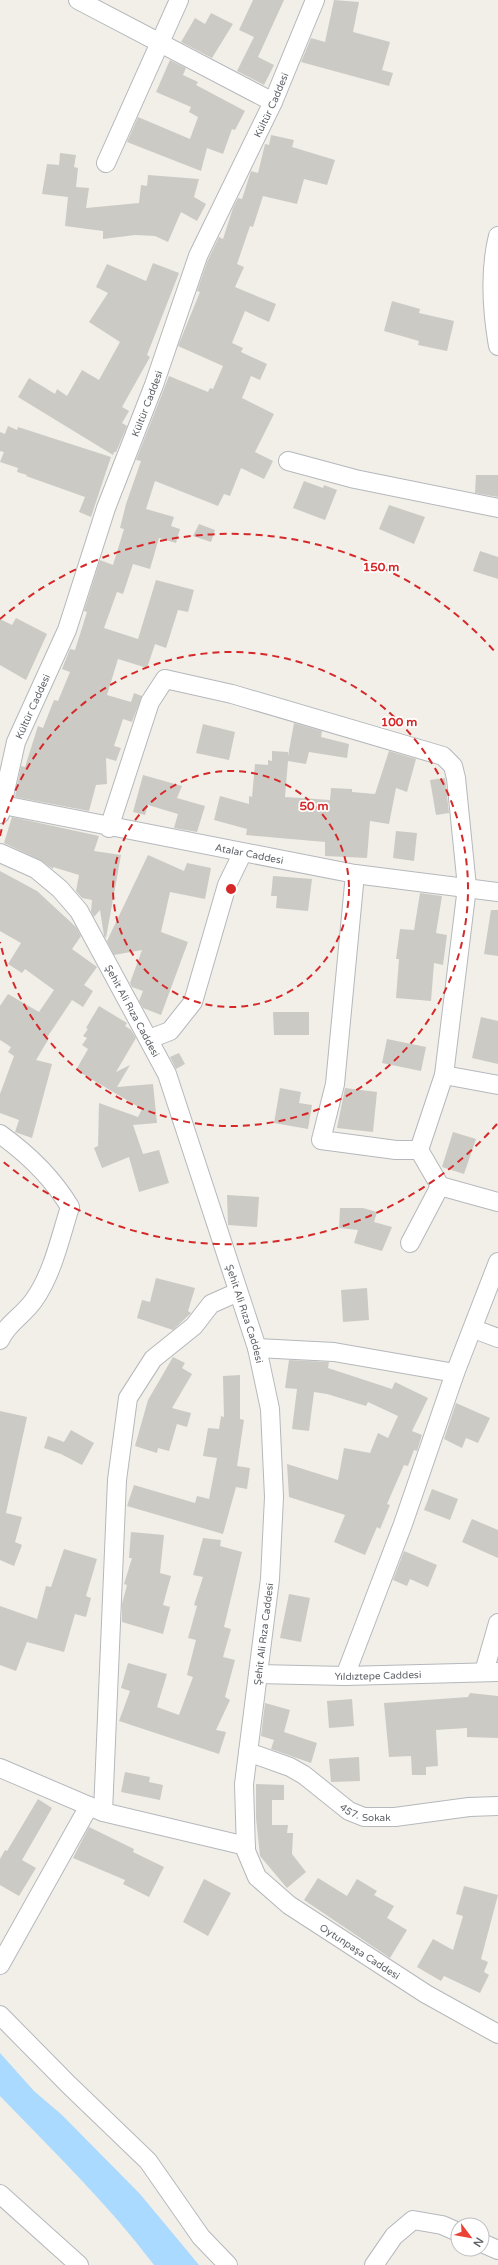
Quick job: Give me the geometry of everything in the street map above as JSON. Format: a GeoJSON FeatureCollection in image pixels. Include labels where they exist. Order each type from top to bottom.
{"type":"FeatureCollection","features":[{"type":"Feature","properties":{"kind":"street"},"geometry":{"type":"LineString","coordinates":[[78,0],[273,102]]}},
{"type":"Feature","properties":{"kind":"street"},"geometry":{"type":"LineString","coordinates":[[106,164],[179,0]]}},
{"type":"Feature","properties":{"kind":"street","name":"Kültür Caddesi"},"geometry":{"type":"LineString","coordinates":[[1,810],[8,740],[67,630],[106,508],[154,385],[198,256],[273,102],[316,0]]}},
{"type":"Feature","properties":{"kind":"street"},"geometry":{"type":"LineString","coordinates":[[498,236],[492,291],[498,346]]}},
{"type":"Feature","properties":{"kind":"street"},"geometry":{"type":"LineString","coordinates":[[288,461],[355,479],[498,508]]}},
{"type":"Feature","properties":{"kind":"street"},"geometry":{"type":"LineString","coordinates":[[109,828],[150,702],[165,679],[232,694],[443,756],[453,766],[456,778],[467,887],[444,1075],[419,1150],[440,1186],[498,1202]]}},
{"type":"Feature","properties":{"kind":"street","name":"Atalar Caddesi"},"geometry":{"type":"LineString","coordinates":[[1,810],[109,828],[355,874],[498,892]]}},
{"type":"Feature","properties":{"kind":"street","name":"Şehit Ali Rıza Caddesi"},"geometry":{"type":"LineString","coordinates":[[0,853],[36,869],[60,890],[80,911],[167,1074],[257,1348],[270,1409],[274,1497],[270,1579],[244,1784],[246,1846]]}},
{"type":"Feature","properties":{"kind":"street"},"geometry":{"type":"LineString","coordinates":[[148,1040],[170,1031],[192,1002],[227,885],[242,854]]}},
{"type":"Feature","properties":{"kind":"street"},"geometry":{"type":"LineString","coordinates":[[355,874],[335,1084],[322,1140],[396,1150],[419,1150]]}},
{"type":"Feature","properties":{"kind":"street"},"geometry":{"type":"LineString","coordinates":[[444,1075],[498,1085]]}},
{"type":"Feature","properties":{"kind":"street"},"geometry":{"type":"LineString","coordinates":[[0,1134],[24,1151],[57,1186],[70,1207],[52,1264],[34,1300],[4,1330],[0,1340]]}},
{"type":"Feature","properties":{"kind":"street"},"geometry":{"type":"LineString","coordinates":[[410,1243],[440,1186]]}},
{"type":"Feature","properties":{"kind":"street"},"geometry":{"type":"LineString","coordinates":[[345,1676],[403,1524],[455,1373],[474,1329],[498,1262]]}},
{"type":"Feature","properties":{"kind":"street"},"geometry":{"type":"LineString","coordinates":[[0,1965],[96,1809],[117,1480],[128,1398],[153,1359],[194,1326],[211,1304],[238,1292]]}},
{"type":"Feature","properties":{"kind":"street"},"geometry":{"type":"LineString","coordinates":[[474,1329],[498,1338]]}},
{"type":"Feature","properties":{"kind":"street"},"geometry":{"type":"LineString","coordinates":[[257,1348],[334,1352],[455,1373]]}},
{"type":"Feature","properties":{"kind":"street"},"geometry":{"type":"LineString","coordinates":[[491,1672],[498,1623]]}},
{"type":"Feature","properties":{"kind":"street","name":"Yıldıztepe Caddesi"},"geometry":{"type":"LineString","coordinates":[[258,1674],[345,1676],[491,1672]]}},
{"type":"Feature","properties":{"kind":"street","name":"457. Sokak"},"geometry":{"type":"LineString","coordinates":[[248,1752],[297,1771],[349,1811],[364,1817],[395,1817],[469,1807],[498,1806]]}},
{"type":"Feature","properties":{"kind":"street"},"geometry":{"type":"LineString","coordinates":[[0,1768],[96,1809],[246,1846]]}},
{"type":"Feature","properties":{"kind":"street","name":"Oytunpaşa Caddesi"},"geometry":{"type":"LineString","coordinates":[[246,1846],[257,1877],[289,1904],[426,1994],[498,2034]]}},
{"type":"Feature","properties":{"kind":"street"},"geometry":{"type":"LineString","coordinates":[[0,2014],[69,2085],[148,2160],[201,2237],[228,2265]]}},
{"type":"Feature","properties":{"kind":"street"},"geometry":{"type":"LineString","coordinates":[[0,2194],[78,2265]]}},
{"type":"Feature","properties":{"kind":"street"},"geometry":{"type":"LineString","coordinates":[[374,2265],[394,2236],[413,2220],[442,2225],[450,2228]]}},
{"type":"Feature","properties":{"kind":"water"},"geometry":{"type":"Polygon","coordinates":[[[0,2053],[34,2091],[62,2115],[140,2194],[199,2265],[154,2265],[99,2199],[0,2096],[0,2053]]]}},
{"type":"Feature","properties":{"kind":"building"},"geometry":{"type":"Polygon","coordinates":[[[253,0],[284,0],[258,57],[274,65],[264,85],[237,71],[254,37],[239,30],[253,0]]]}},
{"type":"Feature","properties":{"kind":"building"},"geometry":{"type":"Polygon","coordinates":[[[334,0],[359,2],[353,32],[390,42],[382,70],[393,73],[389,86],[301,62],[311,38],[325,42],[334,0]]]}},
{"type":"Feature","properties":{"kind":"building"},"geometry":{"type":"Polygon","coordinates":[[[211,13],[233,24],[212,58],[181,42],[195,18],[205,24],[211,13]]]}},
{"type":"Feature","properties":{"kind":"building"},"geometry":{"type":"Polygon","coordinates":[[[170,60],[186,68],[183,75],[198,82],[196,85],[245,111],[235,130],[232,129],[223,154],[207,148],[201,171],[127,142],[138,117],[190,139],[198,117],[189,112],[191,107],[156,92],[170,60]]]}},
{"type":"Feature","properties":{"kind":"building"},"geometry":{"type":"Polygon","coordinates":[[[271,135],[294,140],[292,147],[335,160],[327,185],[304,179],[297,204],[263,196],[253,227],[250,226],[237,264],[244,267],[235,287],[276,304],[269,322],[245,311],[232,343],[243,348],[241,352],[267,364],[260,380],[251,376],[242,398],[274,414],[255,452],[273,461],[264,479],[241,468],[230,496],[224,494],[218,506],[155,481],[146,509],[174,517],[171,526],[180,529],[176,543],[159,538],[150,569],[133,564],[123,594],[117,592],[104,628],[138,639],[156,580],[194,590],[188,612],[178,610],[166,648],[155,644],[147,668],[118,659],[107,695],[131,702],[134,693],[142,696],[132,722],[123,719],[114,746],[121,748],[116,761],[106,758],[107,784],[96,785],[89,811],[15,797],[21,766],[25,767],[38,726],[43,728],[54,700],[58,701],[70,672],[62,669],[70,649],[75,650],[87,612],[84,611],[100,560],[113,565],[124,529],[120,528],[126,504],[141,461],[136,460],[169,376],[208,392],[210,388],[213,389],[223,366],[178,346],[200,292],[197,291],[207,262],[219,237],[223,239],[233,208],[238,198],[242,199],[251,171],[258,173],[265,144],[269,145],[271,135]]]}},
{"type":"Feature","properties":{"kind":"building"},"geometry":{"type":"Polygon","coordinates":[[[60,153],[76,155],[74,167],[78,168],[76,187],[89,188],[86,208],[139,203],[141,185],[147,186],[148,175],[199,179],[194,197],[206,204],[197,221],[181,212],[168,242],[155,236],[135,235],[103,239],[103,231],[65,226],[68,197],[42,194],[47,164],[59,165],[60,153]]]}},
{"type":"Feature","properties":{"kind":"building"},"geometry":{"type":"Polygon","coordinates":[[[153,263],[179,273],[147,355],[150,357],[122,407],[129,411],[122,423],[127,426],[116,452],[114,452],[113,455],[18,397],[29,378],[55,394],[57,389],[67,396],[82,370],[99,380],[120,342],[89,322],[108,293],[96,287],[107,264],[146,281],[153,263]]]}},
{"type":"Feature","properties":{"kind":"building"},"geometry":{"type":"Polygon","coordinates":[[[392,301],[420,309],[419,313],[454,321],[447,351],[418,345],[419,341],[384,331],[392,301]]]}},
{"type":"Feature","properties":{"kind":"building"},"geometry":{"type":"Polygon","coordinates":[[[8,426],[17,430],[18,427],[111,457],[91,517],[79,512],[85,497],[26,476],[27,475],[17,472],[18,468],[0,462],[4,452],[0,451],[0,432],[5,434],[8,426]]]}},
{"type":"Feature","properties":{"kind":"building"},"geometry":{"type":"Polygon","coordinates":[[[476,475],[498,475],[498,497],[475,493],[476,475]]]}},
{"type":"Feature","properties":{"kind":"building"},"geometry":{"type":"Polygon","coordinates":[[[304,481],[323,488],[324,485],[337,490],[325,520],[293,508],[304,481]]]}},
{"type":"Feature","properties":{"kind":"building"},"geometry":{"type":"Polygon","coordinates":[[[389,505],[425,517],[414,544],[379,529],[389,505]]]}},
{"type":"Feature","properties":{"kind":"building"},"geometry":{"type":"Polygon","coordinates":[[[199,524],[215,530],[211,542],[193,536],[199,524]]]}},
{"type":"Feature","properties":{"kind":"building"},"geometry":{"type":"Polygon","coordinates":[[[480,551],[498,557],[498,579],[473,571],[480,551]]]}},
{"type":"Feature","properties":{"kind":"building"},"geometry":{"type":"Polygon","coordinates":[[[16,618],[47,634],[26,680],[0,665],[0,619],[12,625],[16,618]]]}},
{"type":"Feature","properties":{"kind":"building"},"geometry":{"type":"Polygon","coordinates":[[[294,723],[322,731],[321,737],[349,744],[347,758],[309,752],[306,764],[288,761],[285,797],[330,800],[331,788],[352,789],[352,792],[375,794],[389,751],[416,759],[407,792],[396,788],[389,824],[370,821],[367,858],[325,856],[325,842],[246,835],[247,829],[214,820],[220,796],[249,804],[249,796],[252,797],[255,764],[268,765],[268,760],[272,761],[272,751],[288,752],[288,756],[294,723]]]}},
{"type":"Feature","properties":{"kind":"building"},"geometry":{"type":"Polygon","coordinates":[[[203,724],[235,732],[229,760],[196,753],[203,724]]]}},
{"type":"Feature","properties":{"kind":"building"},"geometry":{"type":"Polygon","coordinates":[[[143,775],[182,786],[177,798],[205,806],[197,832],[174,828],[178,814],[148,805],[145,815],[133,812],[143,775]]]}},
{"type":"Feature","properties":{"kind":"building"},"geometry":{"type":"Polygon","coordinates":[[[445,778],[449,813],[436,815],[430,780],[445,778]]]}},
{"type":"Feature","properties":{"kind":"building"},"geometry":{"type":"Polygon","coordinates":[[[12,817],[99,836],[94,851],[121,855],[106,938],[104,936],[100,910],[94,917],[91,912],[92,900],[82,898],[76,891],[79,875],[53,867],[53,869],[40,860],[4,843],[12,817]]]}},
{"type":"Feature","properties":{"kind":"building"},"geometry":{"type":"Polygon","coordinates":[[[396,831],[417,833],[414,861],[393,858],[396,831]]]}},
{"type":"Feature","properties":{"kind":"building"},"geometry":{"type":"Polygon","coordinates":[[[148,855],[184,871],[187,863],[211,868],[205,899],[170,892],[161,932],[188,942],[161,1015],[143,1008],[139,1001],[143,991],[132,987],[130,983],[142,950],[114,955],[107,941],[148,855]]]}},
{"type":"Feature","properties":{"kind":"building"},"geometry":{"type":"Polygon","coordinates":[[[0,871],[37,891],[76,927],[81,936],[72,949],[97,967],[84,985],[93,991],[83,1007],[72,1000],[46,1039],[48,1040],[36,1060],[52,1064],[32,1138],[15,1132],[19,1120],[0,1113],[0,1094],[14,1056],[8,1052],[11,1047],[0,1040],[0,1006],[8,994],[39,1012],[54,990],[25,969],[22,973],[8,964],[21,943],[0,931],[0,871]]]}},
{"type":"Feature","properties":{"kind":"building"},"geometry":{"type":"Polygon","coordinates":[[[273,876],[312,879],[308,911],[276,908],[277,896],[271,896],[273,876]]]}},
{"type":"Feature","properties":{"kind":"building"},"geometry":{"type":"Polygon","coordinates":[[[420,893],[442,896],[436,933],[447,935],[443,965],[434,963],[431,1001],[396,998],[399,959],[396,959],[400,929],[414,930],[420,893]]]}},
{"type":"Feature","properties":{"kind":"building"},"geometry":{"type":"Polygon","coordinates":[[[491,910],[498,910],[498,956],[484,954],[491,910]]]}},
{"type":"Feature","properties":{"kind":"building"},"geometry":{"type":"Polygon","coordinates":[[[99,1006],[127,1023],[125,1026],[131,1030],[136,1038],[116,1072],[130,1065],[117,1087],[153,1084],[157,1123],[133,1125],[143,1154],[159,1150],[169,1183],[139,1192],[129,1157],[102,1168],[94,1148],[98,1146],[99,1103],[138,1117],[142,1109],[76,1070],[88,1049],[82,1045],[87,1038],[83,1036],[99,1006]]]}},
{"type":"Feature","properties":{"kind":"building"},"geometry":{"type":"Polygon","coordinates":[[[273,1012],[309,1012],[309,1035],[274,1035],[273,1012]]]}},
{"type":"Feature","properties":{"kind":"building"},"geometry":{"type":"Polygon","coordinates":[[[481,1017],[498,1021],[498,1064],[472,1058],[481,1017]]]}},
{"type":"Feature","properties":{"kind":"building"},"geometry":{"type":"Polygon","coordinates":[[[387,1039],[426,1047],[421,1071],[382,1063],[387,1039]]]}},
{"type":"Feature","properties":{"kind":"building"},"geometry":{"type":"Polygon","coordinates":[[[179,1053],[185,1064],[176,1069],[170,1057],[179,1053]]]}},
{"type":"Feature","properties":{"kind":"building"},"geometry":{"type":"Polygon","coordinates":[[[280,1088],[301,1092],[299,1103],[312,1105],[308,1129],[274,1123],[280,1088]]]}},
{"type":"Feature","properties":{"kind":"building"},"geometry":{"type":"Polygon","coordinates":[[[345,1088],[377,1092],[373,1132],[337,1128],[345,1088]]]}},
{"type":"Feature","properties":{"kind":"building"},"geometry":{"type":"Polygon","coordinates":[[[453,1132],[476,1139],[464,1174],[442,1167],[453,1132]]]}},
{"type":"Feature","properties":{"kind":"building"},"geometry":{"type":"Polygon","coordinates":[[[227,1195],[259,1197],[257,1227],[228,1225],[227,1195]]]}},
{"type":"Feature","properties":{"kind":"building"},"geometry":{"type":"Polygon","coordinates":[[[340,1208],[363,1208],[377,1212],[374,1222],[392,1227],[382,1251],[354,1243],[358,1230],[339,1228],[340,1208]]]}},
{"type":"Feature","properties":{"kind":"building"},"geometry":{"type":"Polygon","coordinates":[[[156,1278],[195,1288],[188,1311],[191,1313],[173,1330],[137,1318],[142,1300],[150,1302],[156,1278]]]}},
{"type":"Feature","properties":{"kind":"building"},"geometry":{"type":"Polygon","coordinates":[[[367,1288],[369,1320],[343,1322],[341,1290],[367,1288]]]}},
{"type":"Feature","properties":{"kind":"building"},"geometry":{"type":"Polygon","coordinates":[[[173,1357],[185,1363],[182,1368],[192,1374],[172,1408],[191,1413],[187,1427],[177,1424],[169,1451],[158,1448],[157,1453],[135,1446],[148,1400],[173,1357]]]}},
{"type":"Feature","properties":{"kind":"building"},"geometry":{"type":"Polygon","coordinates":[[[289,1360],[329,1362],[328,1368],[392,1389],[395,1382],[428,1398],[412,1431],[422,1435],[417,1451],[414,1450],[408,1466],[404,1465],[387,1504],[390,1505],[380,1529],[377,1527],[365,1555],[334,1542],[345,1515],[289,1497],[287,1464],[338,1480],[344,1448],[370,1453],[378,1433],[388,1438],[398,1416],[368,1402],[366,1406],[327,1394],[314,1392],[309,1431],[292,1429],[297,1389],[285,1388],[289,1360]]]}},
{"type":"Feature","properties":{"kind":"building"},"geometry":{"type":"Polygon","coordinates":[[[240,1375],[240,1419],[244,1420],[237,1466],[250,1468],[247,1489],[236,1487],[223,1534],[127,1506],[134,1485],[195,1503],[197,1496],[209,1499],[217,1458],[203,1456],[208,1428],[219,1429],[221,1416],[224,1417],[223,1376],[240,1375]]]}},
{"type":"Feature","properties":{"kind":"building"},"geometry":{"type":"Polygon","coordinates":[[[456,1403],[490,1418],[478,1443],[466,1438],[462,1448],[444,1439],[456,1403]]]}},
{"type":"Feature","properties":{"kind":"building"},"geometry":{"type":"Polygon","coordinates":[[[0,1411],[27,1417],[6,1513],[22,1517],[15,1542],[22,1545],[14,1566],[0,1560],[0,1411]]]}},
{"type":"Feature","properties":{"kind":"building"},"geometry":{"type":"Polygon","coordinates":[[[71,1430],[94,1443],[82,1465],[61,1454],[44,1448],[48,1436],[64,1442],[71,1430]]]}},
{"type":"Feature","properties":{"kind":"building"},"geometry":{"type":"Polygon","coordinates":[[[432,1489],[458,1499],[450,1520],[424,1510],[432,1489]]]}},
{"type":"Feature","properties":{"kind":"building"},"geometry":{"type":"Polygon","coordinates":[[[472,1519],[498,1530],[498,1558],[462,1542],[472,1519]]]}},
{"type":"Feature","properties":{"kind":"building"},"geometry":{"type":"Polygon","coordinates":[[[131,1532],[164,1535],[160,1573],[171,1576],[163,1605],[170,1607],[163,1634],[122,1622],[122,1604],[127,1585],[124,1584],[132,1558],[129,1558],[131,1532]]]}},
{"type":"Feature","properties":{"kind":"building"},"geometry":{"type":"Polygon","coordinates":[[[203,1538],[221,1540],[220,1546],[242,1552],[224,1627],[231,1629],[223,1657],[235,1660],[225,1697],[230,1700],[216,1730],[226,1732],[219,1754],[119,1721],[130,1691],[121,1688],[128,1663],[167,1674],[157,1707],[179,1715],[193,1677],[187,1675],[196,1640],[188,1638],[197,1606],[194,1605],[203,1577],[193,1575],[203,1538]]]}},
{"type":"Feature","properties":{"kind":"building"},"geometry":{"type":"Polygon","coordinates":[[[64,1549],[97,1559],[86,1596],[91,1598],[86,1617],[75,1614],[64,1652],[27,1642],[16,1671],[0,1665],[0,1606],[37,1619],[46,1586],[51,1587],[64,1549]]]}},
{"type":"Feature","properties":{"kind":"building"},"geometry":{"type":"Polygon","coordinates":[[[404,1551],[437,1565],[428,1587],[410,1579],[407,1586],[393,1580],[404,1551]]]}},
{"type":"Feature","properties":{"kind":"building"},"geometry":{"type":"Polygon","coordinates":[[[289,1594],[310,1598],[301,1642],[280,1638],[289,1594]]]}},
{"type":"Feature","properties":{"kind":"building"},"geometry":{"type":"Polygon","coordinates":[[[470,1693],[498,1696],[498,1738],[467,1737],[467,1728],[436,1730],[438,1766],[426,1767],[426,1775],[412,1775],[411,1756],[389,1757],[384,1703],[468,1697],[470,1693]]]}},
{"type":"Feature","properties":{"kind":"building"},"geometry":{"type":"Polygon","coordinates":[[[352,1699],[354,1726],[329,1728],[327,1701],[352,1699]]]}},
{"type":"Feature","properties":{"kind":"building"},"geometry":{"type":"Polygon","coordinates":[[[265,1703],[290,1710],[284,1732],[317,1743],[311,1763],[271,1749],[274,1740],[261,1736],[265,1703]]]}},
{"type":"Feature","properties":{"kind":"building"},"geometry":{"type":"Polygon","coordinates":[[[359,1757],[360,1781],[331,1782],[329,1759],[359,1757]]]}},
{"type":"Feature","properties":{"kind":"building"},"geometry":{"type":"Polygon","coordinates":[[[125,1772],[150,1777],[149,1782],[163,1785],[160,1800],[121,1792],[125,1772]]]}},
{"type":"Feature","properties":{"kind":"building"},"geometry":{"type":"Polygon","coordinates":[[[256,1784],[284,1785],[284,1800],[272,1800],[272,1825],[288,1825],[287,1833],[293,1833],[292,1854],[306,1872],[287,1888],[260,1856],[256,1818],[256,1784]]]}},
{"type":"Feature","properties":{"kind":"building"},"geometry":{"type":"Polygon","coordinates":[[[38,1799],[52,1808],[22,1860],[36,1868],[19,1896],[0,1885],[0,1859],[5,1850],[7,1851],[38,1799]]]}},
{"type":"Feature","properties":{"kind":"building"},"geometry":{"type":"Polygon","coordinates":[[[89,1827],[134,1849],[133,1852],[164,1867],[149,1897],[123,1884],[125,1880],[73,1858],[89,1827]]]}},
{"type":"Feature","properties":{"kind":"building"},"geometry":{"type":"Polygon","coordinates":[[[318,1878],[347,1896],[357,1879],[377,1891],[374,1895],[394,1906],[387,1918],[407,1930],[390,1958],[304,1900],[318,1878]]]}},
{"type":"Feature","properties":{"kind":"building"},"geometry":{"type":"Polygon","coordinates":[[[204,1879],[231,1893],[208,1936],[183,1922],[204,1879]]]}},
{"type":"Feature","properties":{"kind":"building"},"geometry":{"type":"Polygon","coordinates":[[[464,1886],[498,1895],[481,1959],[488,1962],[484,1972],[489,1975],[480,1993],[444,1976],[441,1981],[417,1967],[433,1939],[453,1950],[463,1916],[456,1914],[464,1886]]]}}]}
